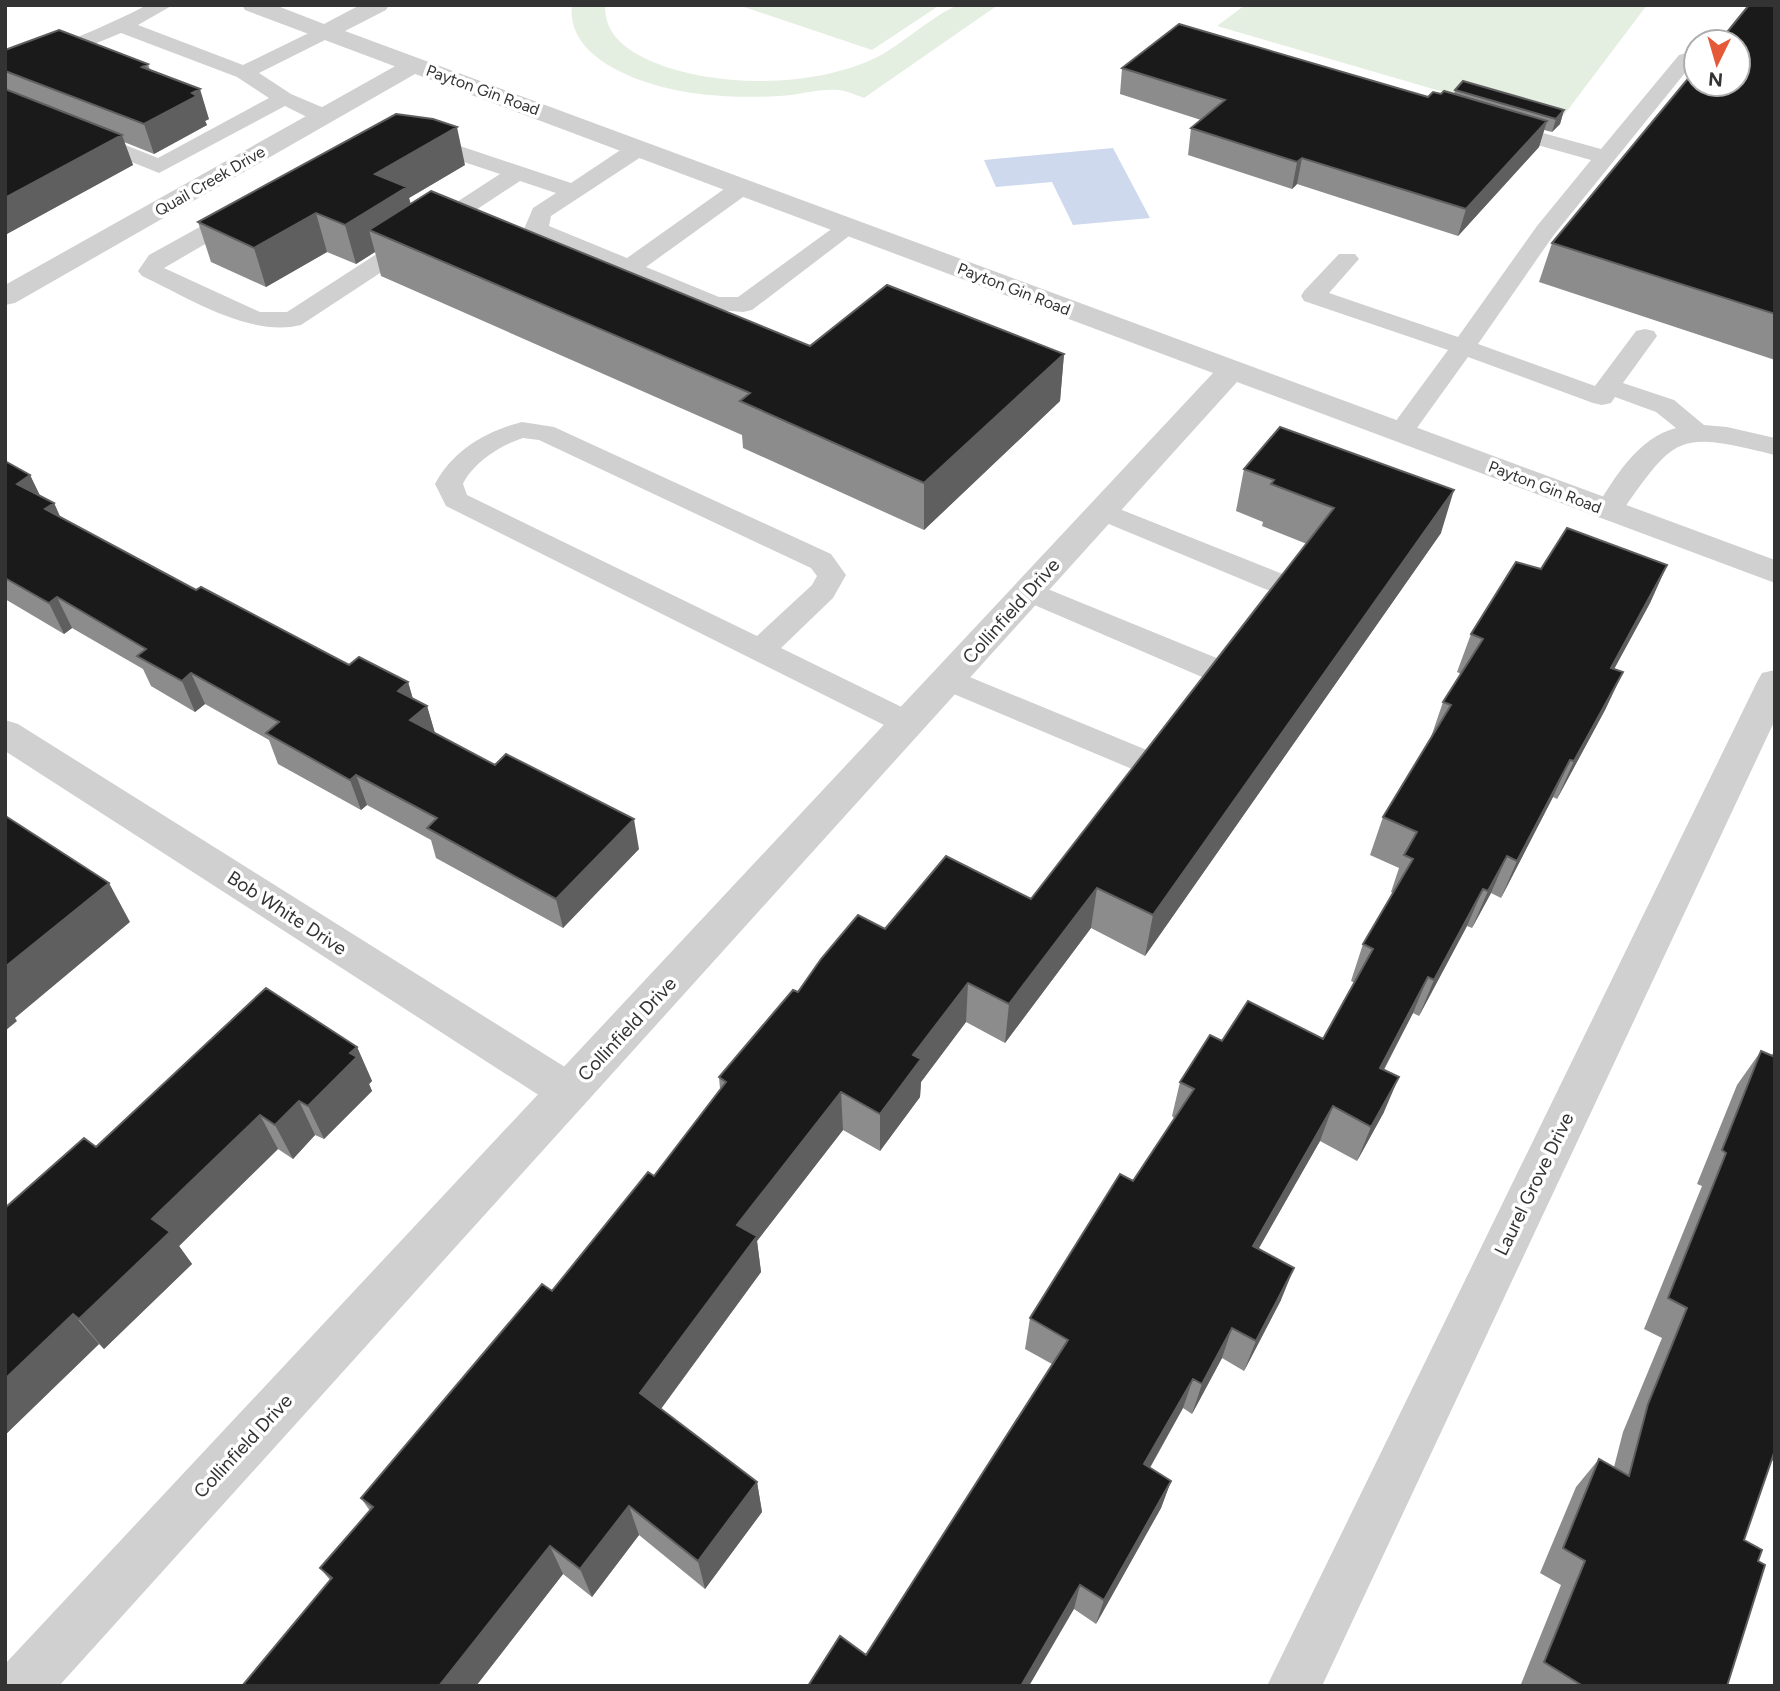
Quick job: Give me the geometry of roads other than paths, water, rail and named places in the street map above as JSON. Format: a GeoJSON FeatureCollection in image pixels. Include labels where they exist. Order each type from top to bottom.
{"type":"FeatureCollection","features":[{"type":"Feature","properties":{"kind":"street","name":"Payton Gin Road"},"geometry":{"type":"LineString","coordinates":[[253,5],[1775,572]]}},
{"type":"Feature","properties":{"kind":"street"},"geometry":{"type":"LineString","coordinates":[[326,32],[378,5]]}},
{"type":"Feature","properties":{"kind":"street","name":"Quail Creek Drive"},"geometry":{"type":"LineString","coordinates":[[5,297],[414,65]]}},
{"type":"Feature","properties":{"kind":"street","name":"Collinfield Drive"},"geometry":{"type":"LineString","coordinates":[[22,1686],[1231,370]]}},
{"type":"Feature","properties":{"kind":"street","name":"Laurel Grove Drive"},"geometry":{"type":"LineString","coordinates":[[1294,1686],[1775,682]]}},
{"type":"Feature","properties":{"kind":"street","name":"Bob White Drive"},"geometry":{"type":"LineString","coordinates":[[14,751],[569,1092]]}},
{"type":"Feature","properties":{"kind":"lane"},"geometry":{"type":"LineString","coordinates":[[5,75],[104,31],[122,26],[163,5]]}},
{"type":"Feature","properties":{"kind":"lane"},"geometry":{"type":"LineString","coordinates":[[122,26],[244,73],[284,98],[323,116]]}},
{"type":"Feature","properties":{"kind":"lane"},"geometry":{"type":"LineString","coordinates":[[244,73],[326,32]]}},
{"type":"Feature","properties":{"kind":"lane"},"geometry":{"type":"LineString","coordinates":[[1400,433],[1545,231],[1682,64]]}},
{"type":"Feature","properties":{"kind":"lane"},"geometry":{"type":"LineString","coordinates":[[159,166],[284,98]]}},
{"type":"Feature","properties":{"kind":"lane"},"geometry":{"type":"LineString","coordinates":[[5,103],[203,185]]}},
{"type":"Feature","properties":{"kind":"lane"},"geometry":{"type":"LineString","coordinates":[[1472,118],[1605,158]]}},
{"type":"Feature","properties":{"kind":"lane"},"geometry":{"type":"LineString","coordinates":[[212,138],[256,154]]}},
{"type":"Feature","properties":{"kind":"lane"},"geometry":{"type":"LineString","coordinates":[[399,142],[446,149],[574,191]]}},
{"type":"Feature","properties":{"kind":"lane"},"geometry":{"type":"LineString","coordinates":[[639,148],[541,213],[536,229],[715,304],[743,306],[849,227]]}},
{"type":"Feature","properties":{"kind":"lane"},"geometry":{"type":"LineString","coordinates":[[267,199],[157,260],[150,271],[257,319],[292,320],[518,172]]}},
{"type":"Feature","properties":{"kind":"lane"},"geometry":{"type":"LineString","coordinates":[[629,268],[741,187]]}},
{"type":"Feature","properties":{"kind":"lane"},"geometry":{"type":"LineString","coordinates":[[1347,259],[1313,296],[1602,397],[1645,336]]}},
{"type":"Feature","properties":{"kind":"lane"},"geometry":{"type":"LineString","coordinates":[[1608,386],[1665,406],[1699,433]]}},
{"type":"Feature","properties":{"kind":"lane"},"geometry":{"type":"LineString","coordinates":[[760,650],[823,591],[832,575],[821,561],[545,433],[522,430],[499,437],[457,467],[449,484],[456,500],[907,723]]}},
{"type":"Feature","properties":{"kind":"lane"},"geometry":{"type":"LineString","coordinates":[[1608,510],[1651,452],[1673,437],[1699,433],[1744,437],[1775,447]]}},
{"type":"Feature","properties":{"kind":"lane"},"geometry":{"type":"LineString","coordinates":[[1102,511],[1275,582]]}},
{"type":"Feature","properties":{"kind":"lane"},"geometry":{"type":"LineString","coordinates":[[1028,591],[1213,669]]}},
{"type":"Feature","properties":{"kind":"lane"},"geometry":{"type":"LineString","coordinates":[[948,679],[1143,761]]}},
{"type":"Feature","properties":{"kind":"water"},"geometry":{"type":"Polygon","coordinates":[[[1113,148],[1150,218],[1073,225],[1052,182],[996,187],[984,160],[1113,148]]]}}]}
